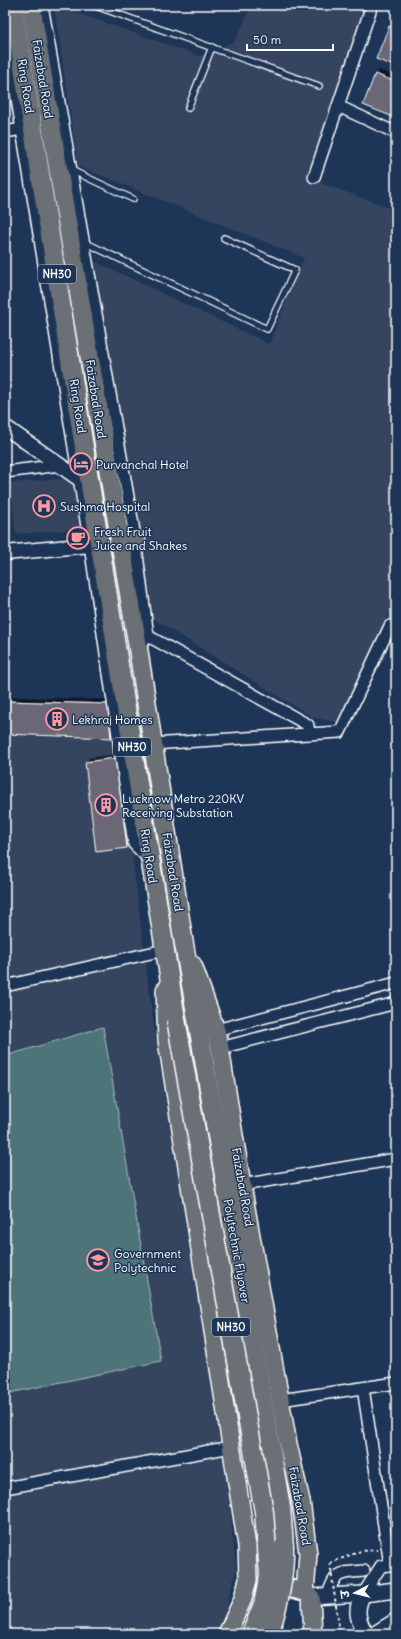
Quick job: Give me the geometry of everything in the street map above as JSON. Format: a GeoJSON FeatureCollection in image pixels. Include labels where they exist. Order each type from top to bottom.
{"type":"FeatureCollection","features":[{"type":"Feature","properties":{"kind":"highway","name":"Ring Road"},"geometry":{"type":"LineString","coordinates":[[13,5],[95,544],[164,950]]}},
{"type":"Feature","properties":{"kind":"highway","name":"Faizabad Road"},"geometry":{"type":"LineString","coordinates":[[31,5],[127,541],[143,642],[152,744],[183,938]]}},
{"type":"Feature","properties":{"kind":"highway","name":"Polytechnic Flyover"},"geometry":{"type":"LineString","coordinates":[[183,938],[281,1507],[285,1572],[275,1618],[269,1634]]}},
{"type":"Feature","properties":{"kind":"highway","name":"Polytechnic Flyover"},"geometry":{"type":"LineString","coordinates":[[164,950],[264,1512],[269,1575],[263,1604],[251,1634]]}},
{"type":"Feature","properties":{"kind":"main road","name":"Faizabad Road"},"geometry":{"type":"LineString","coordinates":[[183,938],[216,1030],[220,1048],[242,1185],[308,1549],[308,1595],[313,1634]]}},
{"type":"Feature","properties":{"kind":"main road"},"geometry":{"type":"LineString","coordinates":[[164,950],[167,1041],[247,1546],[248,1580],[242,1601],[227,1634]]}},
{"type":"Feature","properties":{"kind":"main road"},"geometry":{"type":"LineString","coordinates":[[247,1546],[281,1551],[308,1549]]}},
{"type":"Feature","properties":{"kind":"main road"},"geometry":{"type":"LineString","coordinates":[[248,1580],[275,1584],[308,1595],[328,1596],[396,1590]]}},
{"type":"Feature","properties":{"kind":"main road"},"geometry":{"type":"LineString","coordinates":[[363,1594],[358,1603],[357,1614],[361,1626],[366,1634]]}},
{"type":"Feature","properties":{"kind":"main road"},"geometry":{"type":"LineString","coordinates":[[375,1634],[396,1621]]}},
{"type":"Feature","properties":{"kind":"street"},"geometry":{"type":"LineString","coordinates":[[42,5],[84,242],[127,541]]}},
{"type":"Feature","properties":{"kind":"street"},"geometry":{"type":"LineString","coordinates":[[314,177],[372,5]]}},
{"type":"Feature","properties":{"kind":"street"},"geometry":{"type":"LineString","coordinates":[[5,26],[78,478],[95,544],[5,553]]}},
{"type":"Feature","properties":{"kind":"street"},"geometry":{"type":"LineString","coordinates":[[338,106],[396,134]]}},
{"type":"Feature","properties":{"kind":"street"},"geometry":{"type":"LineString","coordinates":[[5,132],[22,129]]}},
{"type":"Feature","properties":{"kind":"street"},"geometry":{"type":"LineString","coordinates":[[5,427],[78,478]]}},
{"type":"Feature","properties":{"kind":"street"},"geometry":{"type":"LineString","coordinates":[[5,472],[60,465]]}},
{"type":"Feature","properties":{"kind":"street"},"geometry":{"type":"LineString","coordinates":[[152,744],[340,732],[390,626]]}},
{"type":"Feature","properties":{"kind":"street"},"geometry":{"type":"LineString","coordinates":[[143,642],[308,725],[309,734]]}},
{"type":"Feature","properties":{"kind":"street"},"geometry":{"type":"LineString","coordinates":[[5,986],[164,950]]}},
{"type":"Feature","properties":{"kind":"street"},"geometry":{"type":"LineString","coordinates":[[216,1030],[396,983]]}},
{"type":"Feature","properties":{"kind":"street"},"geometry":{"type":"LineString","coordinates":[[328,1001],[332,1020]]}},
{"type":"Feature","properties":{"kind":"street"},"geometry":{"type":"LineString","coordinates":[[220,1048],[396,1003]]}},
{"type":"Feature","properties":{"kind":"street"},"geometry":{"type":"LineString","coordinates":[[242,1185],[396,1159]]}},
{"type":"Feature","properties":{"kind":"street"},"geometry":{"type":"LineString","coordinates":[[280,1400],[396,1383]]}},
{"type":"Feature","properties":{"kind":"street"},"geometry":{"type":"LineString","coordinates":[[363,1388],[387,1548],[393,1564],[381,1566],[363,1594]]}},
{"type":"Feature","properties":{"kind":"street"},"geometry":{"type":"LineString","coordinates":[[5,1488],[231,1447]]}},
{"type":"Feature","properties":{"kind":"street"},"geometry":{"type":"LineString","coordinates":[[328,1596],[331,1582],[341,1573],[364,1571]]}},
{"type":"Feature","properties":{"kind":"lane"},"geometry":{"type":"LineString","coordinates":[[93,5],[319,86]]}},
{"type":"Feature","properties":{"kind":"lane"},"geometry":{"type":"LineString","coordinates":[[188,108],[212,47]]}},
{"type":"Feature","properties":{"kind":"lane"},"geometry":{"type":"LineString","coordinates":[[71,170],[133,199]]}},
{"type":"Feature","properties":{"kind":"lane"},"geometry":{"type":"LineString","coordinates":[[84,242],[267,329],[295,270],[224,238]]}},
{"type":"Feature","properties":{"kind":"path"},"geometry":{"type":"LineString","coordinates":[[340,1634],[330,1562],[361,1552],[387,1548]]}},
{"type":"Feature","properties":{"kind":"shaded area"},"geometry":{"type":"Polygon","coordinates":[[[54,5],[200,56],[235,41],[252,5],[366,5],[307,178],[396,210],[396,598],[339,723],[312,717],[149,616],[90,259],[269,344],[304,258],[78,166],[54,5]]]}},
{"type":"Feature","properties":{"kind":"shaded area","name":"Sushma Hospital"},"geometry":{"type":"Polygon","coordinates":[[[71,478],[80,529],[16,534],[10,483],[71,478]]]}},
{"type":"Feature","properties":{"kind":"shaded area","name":"Government Polytechnic"},"geometry":{"type":"Polygon","coordinates":[[[5,725],[116,726],[153,1022],[229,1499],[236,1569],[222,1626],[216,1634],[5,1634],[5,725]]]}},
{"type":"Feature","properties":{"kind":"green space"},"geometry":{"type":"Polygon","coordinates":[[[103,1027],[161,1361],[5,1394],[5,1056],[103,1027]]]}},
{"type":"Feature","properties":{"kind":"building"},"geometry":{"type":"Polygon","coordinates":[[[389,26],[396,29],[396,60],[394,66],[376,59],[389,26]]]}},
{"type":"Feature","properties":{"kind":"building"},"geometry":{"type":"Polygon","coordinates":[[[375,74],[396,82],[396,118],[363,105],[375,74]]]}},
{"type":"Feature","properties":{"kind":"building","name":"Lekhraj Homes"},"geometry":{"type":"Polygon","coordinates":[[[5,701],[108,704],[111,738],[5,734],[5,701]]]}},
{"type":"Feature","properties":{"kind":"building","name":"Lucknow Metro 220KV Receiving Substation"},"geometry":{"type":"Polygon","coordinates":[[[116,758],[127,848],[96,852],[85,762],[116,758]]]}},
{"type":"Feature","properties":{"kind":"railway"},"geometry":{"type":"LineString","coordinates":[[5,1633],[42,1634]]}},
{"type":"Feature","properties":{"kind":"place","name":"Purvanchal Hotel"},"geometry":{"type":"Point","coordinates":[81,464]}},
{"type":"Feature","properties":{"kind":"place","name":"Sushma Hospital"},"geometry":{"type":"Point","coordinates":[44,506]}},
{"type":"Feature","properties":{"kind":"place","name":"Fresh Fruit Juice and Shakes"},"geometry":{"type":"Point","coordinates":[78,538]}},
{"type":"Feature","properties":{"kind":"place","name":"Lekhraj Homes"},"geometry":{"type":"Point","coordinates":[57,719]}},
{"type":"Feature","properties":{"kind":"place","name":"Lucknow Metro 220KV Receiving Substation"},"geometry":{"type":"Point","coordinates":[106,805]}},
{"type":"Feature","properties":{"kind":"place","name":"Government Polytechnic"},"geometry":{"type":"Point","coordinates":[98,1260]}}]}
